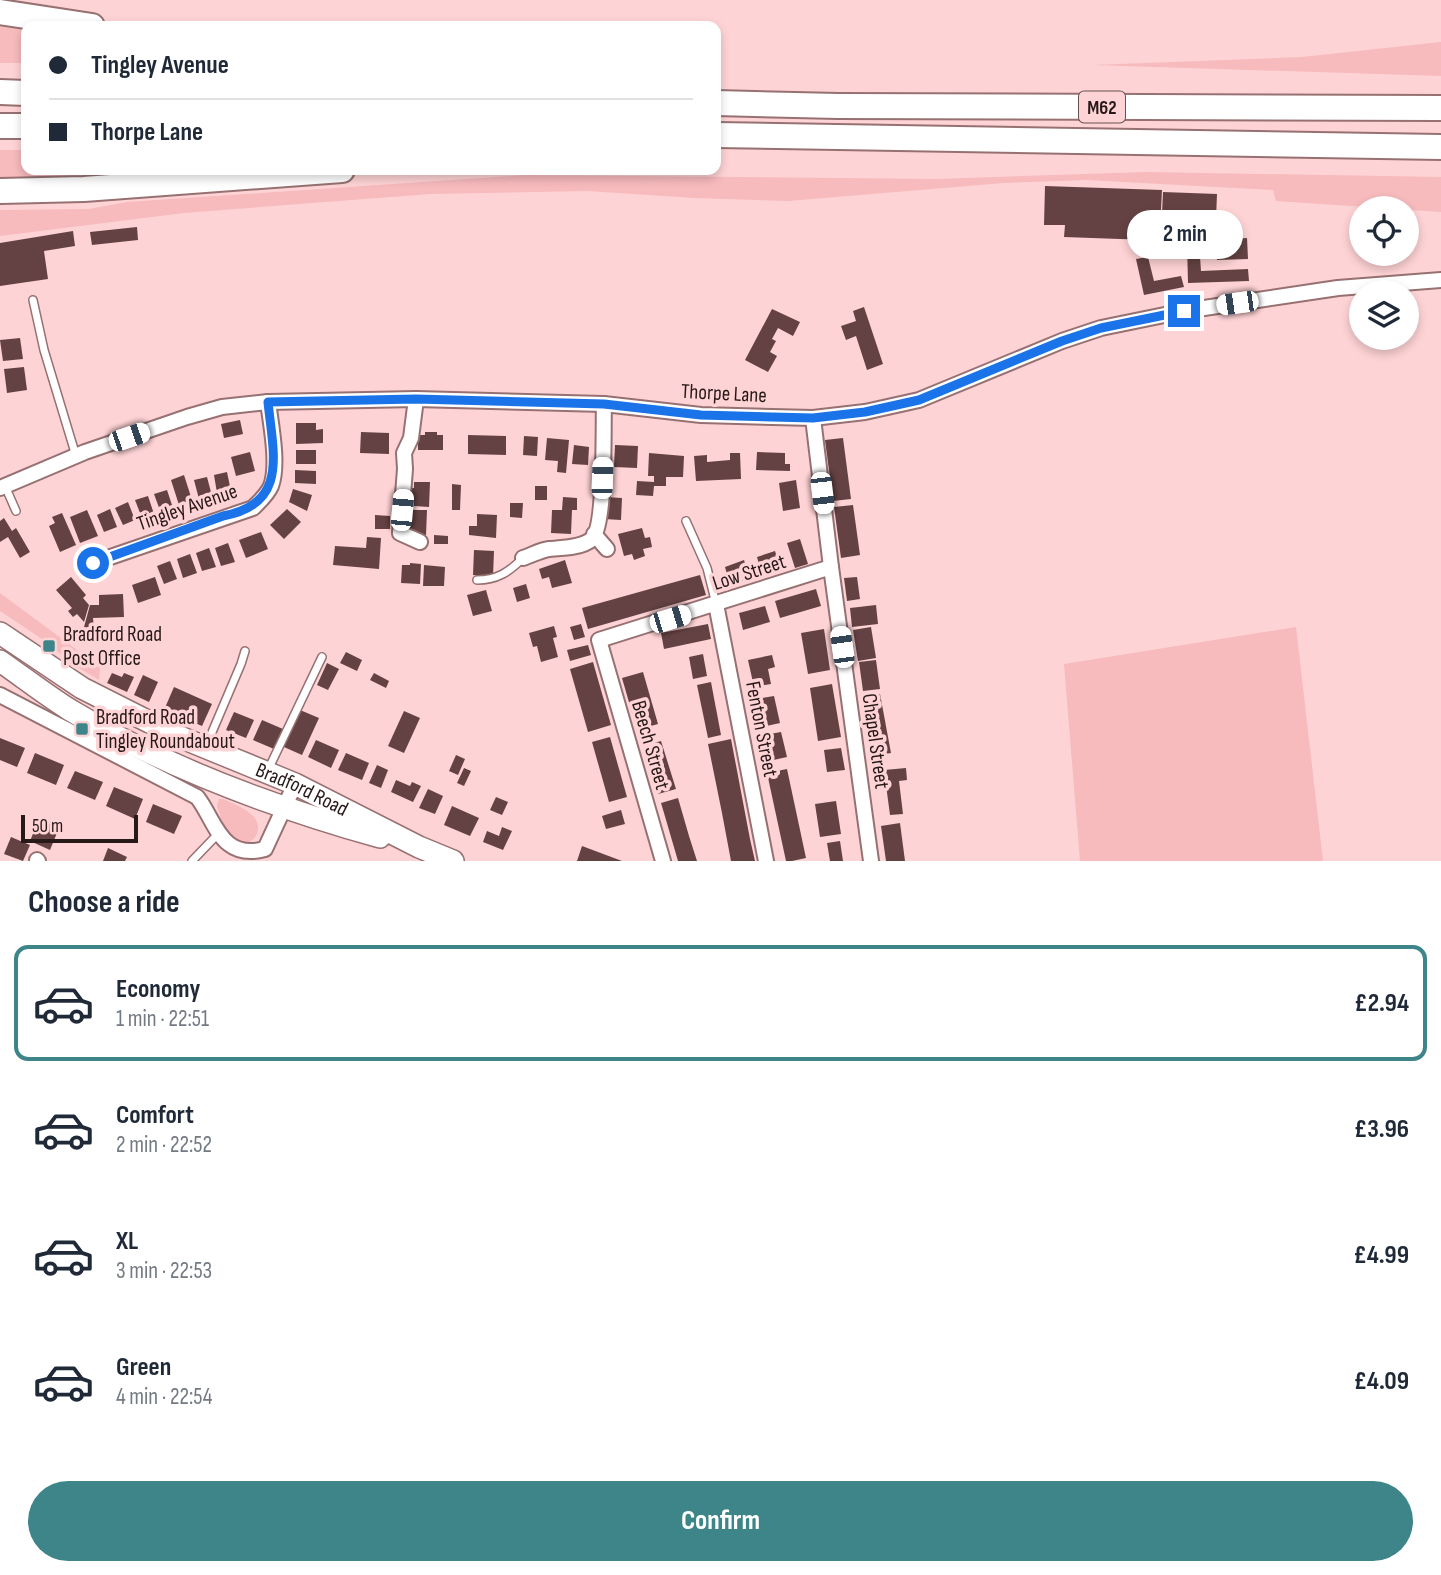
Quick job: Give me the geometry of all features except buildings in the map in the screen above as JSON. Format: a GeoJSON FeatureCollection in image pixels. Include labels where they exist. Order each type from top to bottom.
{"type":"FeatureCollection","features":[{"type":"Feature","properties":{"kind":"highway"},"geometry":{"type":"LineString","coordinates":[[0,12],[59,21]]}},
{"type":"Feature","properties":{"kind":"highway"},"geometry":{"type":"LineString","coordinates":[[0,92],[21,93]]}},
{"type":"Feature","properties":{"kind":"highway","name":"M62"},"geometry":{"type":"LineString","coordinates":[[721,97],[764,104]]}},
{"type":"Feature","properties":{"kind":"highway","name":"M62"},"geometry":{"type":"LineString","coordinates":[[721,103],[1441,108]]}},
{"type":"Feature","properties":{"kind":"highway"},"geometry":{"type":"LineString","coordinates":[[0,126],[21,126]]}},
{"type":"Feature","properties":{"kind":"highway","name":"M62"},"geometry":{"type":"LineString","coordinates":[[724,137],[1441,147]]}},
{"type":"Feature","properties":{"kind":"highway"},"geometry":{"type":"LineString","coordinates":[[0,191],[84,189],[274,175]]}},
{"type":"Feature","properties":{"kind":"main road","name":"Bradford Road"},"geometry":{"type":"LineString","coordinates":[[0,633],[82,688],[175,735],[295,785],[419,847],[453,861]]}},
{"type":"Feature","properties":{"kind":"main road","name":"Bradford Road"},"geometry":{"type":"LineString","coordinates":[[0,661],[70,710],[163,759],[285,809],[419,847]]}},
{"type":"Feature","properties":{"kind":"street","name":"Thorpe Lane"},"geometry":{"type":"LineString","coordinates":[[2,487],[76,456],[187,417],[222,407],[268,402],[416,399],[604,404],[701,415],[813,418],[865,412],[919,400],[1062,341],[1101,328],[1184,311],[1338,288],[1441,280]]}},
{"type":"Feature","properties":{"kind":"street"},"geometry":{"type":"LineString","coordinates":[[416,399],[411,438],[404,453],[400,534],[420,542]]}},
{"type":"Feature","properties":{"kind":"street","name":"Tingley Avenue"},"geometry":{"type":"LineString","coordinates":[[93,563],[223,516],[239,514],[253,508],[264,498],[271,486],[273,472],[268,402]]}},
{"type":"Feature","properties":{"kind":"street"},"geometry":{"type":"LineString","coordinates":[[523,558],[592,539],[600,522],[604,404]]}},
{"type":"Feature","properties":{"kind":"street","name":"Chapel Street"},"geometry":{"type":"LineString","coordinates":[[813,418],[871,861]]}},
{"type":"Feature","properties":{"kind":"street"},"geometry":{"type":"LineString","coordinates":[[594,534],[607,549]]}},
{"type":"Feature","properties":{"kind":"street"},"geometry":{"type":"LineString","coordinates":[[109,556],[114,572]]}},
{"type":"Feature","properties":{"kind":"street","name":"Low Street"},"geometry":{"type":"LineString","coordinates":[[599,640],[831,567]]}},
{"type":"Feature","properties":{"kind":"street","name":"Fenton Street"},"geometry":{"type":"LineString","coordinates":[[716,604],[766,861]]}},
{"type":"Feature","properties":{"kind":"street","name":"Beech Street"},"geometry":{"type":"LineString","coordinates":[[599,640],[663,861]]}},
{"type":"Feature","properties":{"kind":"street"},"geometry":{"type":"LineString","coordinates":[[0,695],[197,797],[205,806],[216,836]]}},
{"type":"Feature","properties":{"kind":"street"},"geometry":{"type":"LineString","coordinates":[[285,809],[295,785]]}},
{"type":"Feature","properties":{"kind":"street","name":"Bradford Road"},"geometry":{"type":"LineString","coordinates":[[216,836],[228,849],[243,855],[256,854],[265,849],[285,809]]}},
{"type":"Feature","properties":{"kind":"lane"},"geometry":{"type":"LineString","coordinates":[[33,300],[44,350],[76,456]]}},
{"type":"Feature","properties":{"kind":"lane"},"geometry":{"type":"LineString","coordinates":[[2,487],[16,511]]}},
{"type":"Feature","properties":{"kind":"lane"},"geometry":{"type":"LineString","coordinates":[[686,521],[707,568],[716,604]]}},
{"type":"Feature","properties":{"kind":"lane"},"geometry":{"type":"LineString","coordinates":[[477,580],[490,580],[505,574],[523,558]]}},
{"type":"Feature","properties":{"kind":"lane"},"geometry":{"type":"LineString","coordinates":[[205,748],[242,664],[245,651]]}},
{"type":"Feature","properties":{"kind":"lane"},"geometry":{"type":"LineString","coordinates":[[267,773],[322,657]]}},
{"type":"Feature","properties":{"kind":"lane"},"geometry":{"type":"LineString","coordinates":[[192,861],[216,836]]}},
{"type":"Feature","properties":{"kind":"shaded area"},"geometry":{"type":"Polygon","coordinates":[[[0,22],[21,25],[21,63],[0,63],[0,22]]]}},
{"type":"Feature","properties":{"kind":"shaded area"},"geometry":{"type":"Polygon","coordinates":[[[1441,42],[1441,76],[1093,65],[1302,57],[1441,42]]]}},
{"type":"Feature","properties":{"kind":"shaded area"},"geometry":{"type":"Polygon","coordinates":[[[0,150],[21,150],[21,175],[87,175],[0,179],[0,150]]]}},
{"type":"Feature","properties":{"kind":"shaded area"},"geometry":{"type":"Polygon","coordinates":[[[1146,172],[1441,177],[1441,212],[1419,211],[1419,196],[1349,196],[1349,206],[1276,201],[1273,190],[1086,180],[1004,183],[788,201],[587,191],[430,194],[184,213],[0,236],[0,210],[89,209],[127,202],[525,175],[936,179],[1146,172]]]}},
{"type":"Feature","properties":{"kind":"shaded area"},"geometry":{"type":"Polygon","coordinates":[[[0,593],[100,667],[99,680],[0,611],[0,593]]]}},
{"type":"Feature","properties":{"kind":"shaded area"},"geometry":{"type":"Polygon","coordinates":[[[1296,627],[1323,861],[1080,861],[1064,664],[1296,627]]]}},
{"type":"Feature","properties":{"kind":"shaded area"},"geometry":{"type":"Polygon","coordinates":[[[219,799],[252,815],[258,828],[254,839],[243,843],[229,836],[217,806],[219,799]]]}},
{"type":"Feature","properties":{"kind":"place","name":"Bradford Road Post Office"},"geometry":{"type":"Point","coordinates":[49,646]}},
{"type":"Feature","properties":{"kind":"place","name":"Bradford Road Tingley Roundabout"},"geometry":{"type":"Point","coordinates":[82,729]}},
{"type":"Feature","properties":{"kind":"route"},"geometry":{"type":"LineString","coordinates":[[93,563],[223,516],[239,514],[253,508],[264,498],[271,486],[273,472],[268,402],[416,399],[604,404],[701,415],[813,418],[865,412],[919,400],[1062,341],[1101,328],[1184,311]]}}]}
